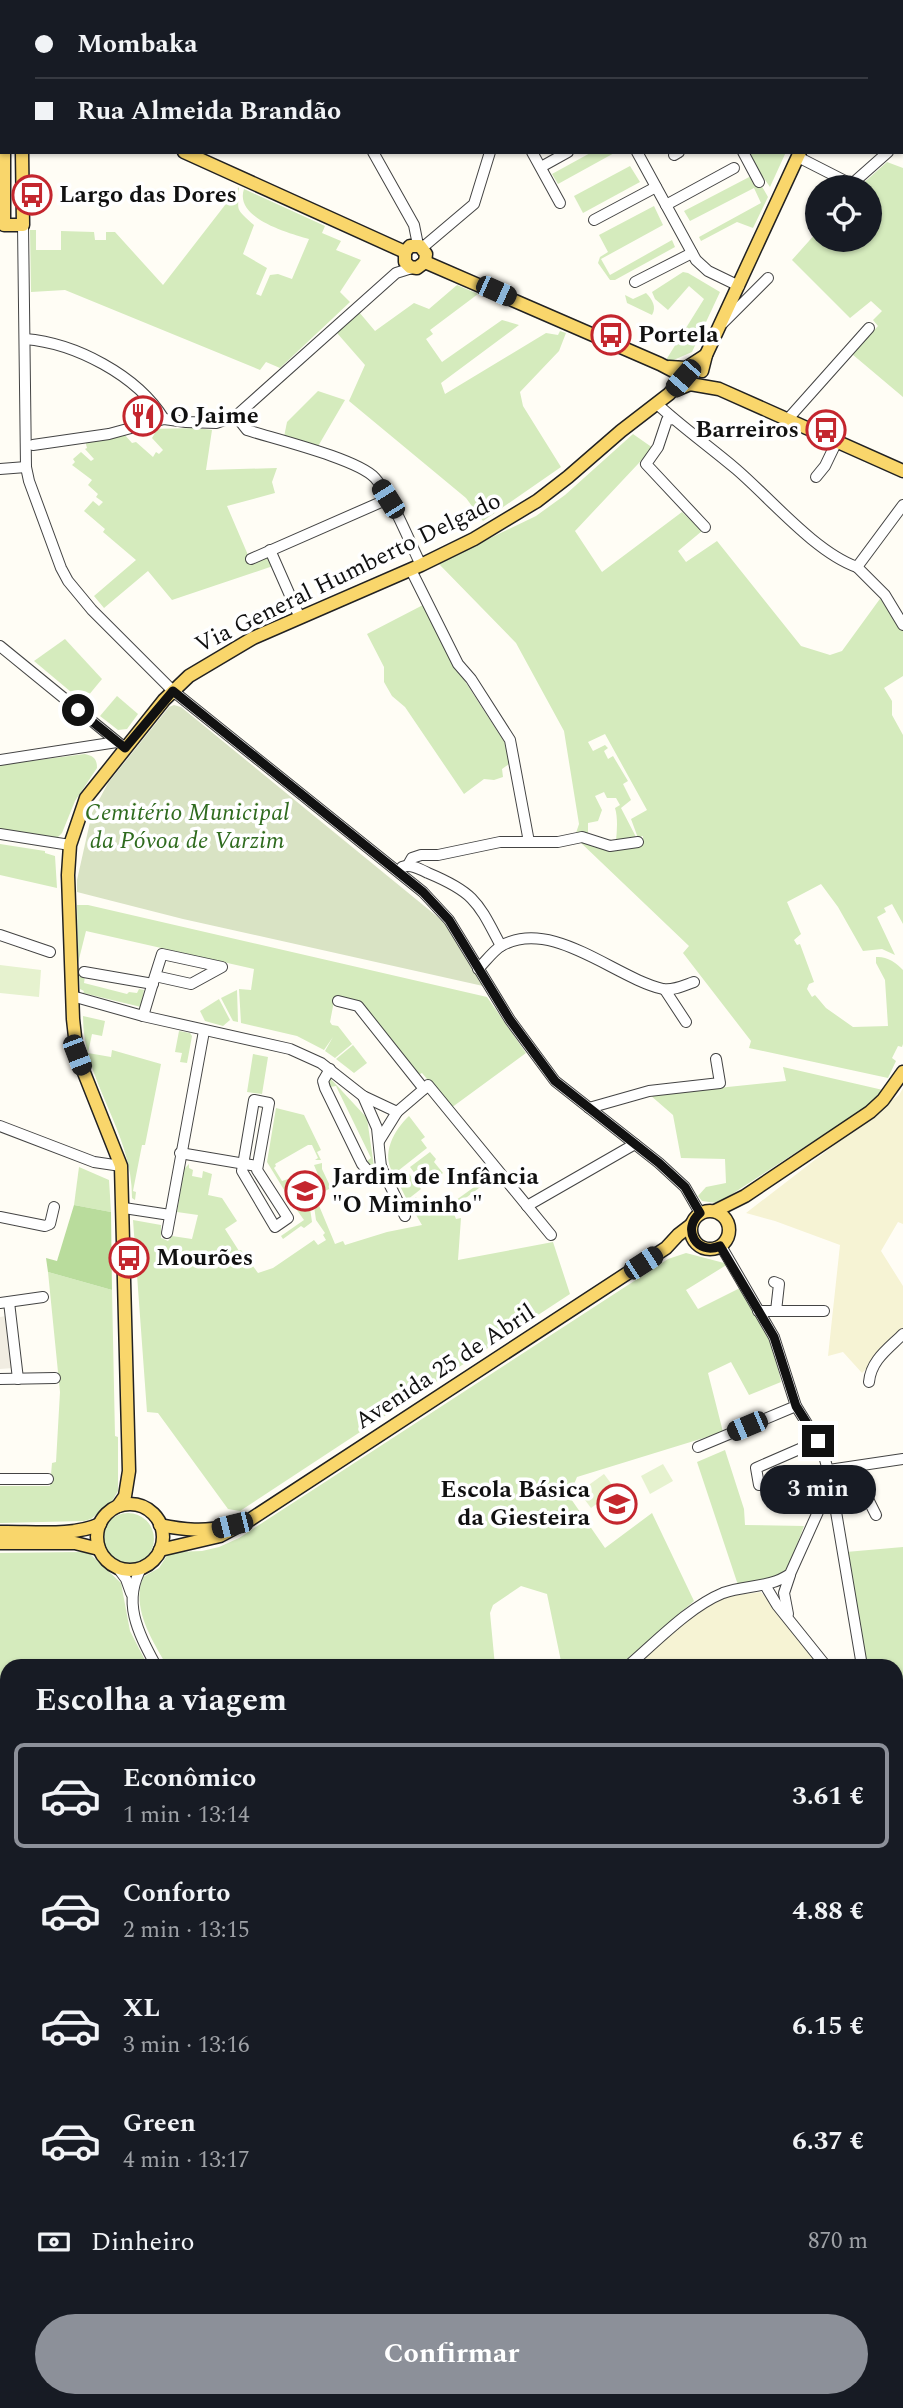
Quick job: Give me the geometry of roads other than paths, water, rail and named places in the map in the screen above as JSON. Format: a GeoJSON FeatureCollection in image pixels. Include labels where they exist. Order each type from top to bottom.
{"type":"FeatureCollection","features":[{"type":"Feature","properties":{"kind":"main road"},"geometry":{"type":"LineString","coordinates":[[2,155],[2,227],[23,225],[22,154]]}},
{"type":"Feature","properties":{"kind":"main road"},"geometry":{"type":"LineString","coordinates":[[188,154],[405,252]]}},
{"type":"Feature","properties":{"kind":"main road"},"geometry":{"type":"LineString","coordinates":[[692,375],[706,355],[799,155]]}},
{"type":"Feature","properties":{"kind":"main road"},"geometry":{"type":"LineString","coordinates":[[410,246],[420,246],[426,254],[425,262],[420,267],[412,268],[405,262],[405,252],[410,246]]}},
{"type":"Feature","properties":{"kind":"main road"},"geometry":{"type":"LineString","coordinates":[[425,262],[692,375],[903,471]]}},
{"type":"Feature","properties":{"kind":"main road"},"geometry":{"type":"LineString","coordinates":[[666,366],[670,379],[669,394]]}},
{"type":"Feature","properties":{"kind":"main road","name":"Via General Humberto Delgado"},"geometry":{"type":"LineString","coordinates":[[118,1506],[125,1496],[129,1482],[121,1166],[77,1055],[72,996],[68,875],[70,845],[86,798],[121,745],[189,676],[253,638],[474,539],[537,501],[692,375]]}},
{"type":"Feature","properties":{"kind":"main road"},"geometry":{"type":"LineString","coordinates":[[745,1196],[729,1227],[728,1238],[720,1246],[710,1249],[699,1245],[692,1236],[691,1225],[700,1213],[715,1211],[745,1196],[870,1112],[883,1100],[903,1072]]}},
{"type":"Feature","properties":{"kind":"main road"},"geometry":{"type":"LineString","coordinates":[[715,1211],[724,1216],[729,1227]]}},
{"type":"Feature","properties":{"kind":"main road","name":"Avenida 25 de Abril"},"geometry":{"type":"LineString","coordinates":[[160,1550],[220,1536],[248,1521],[666,1248],[691,1225]]}},
{"type":"Feature","properties":{"kind":"main road","name":"Avenida 25 de Abril"},"geometry":{"type":"LineString","coordinates":[[666,1248],[682,1244],[699,1245]]}},
{"type":"Feature","properties":{"kind":"main road","name":"Via General Humberto Delgado"},"geometry":{"type":"LineString","coordinates":[[129,1482],[133,1494],[143,1507]]}},
{"type":"Feature","properties":{"kind":"main road"},"geometry":{"type":"LineString","coordinates":[[126,1504],[143,1507],[156,1517],[160,1525],[160,1550],[142,1567],[117,1567],[99,1549],[97,1541],[100,1524],[110,1511],[118,1506],[126,1504]]}},
{"type":"Feature","properties":{"kind":"main road","name":"Avenida 25 de Abril"},"geometry":{"type":"LineString","coordinates":[[160,1525],[195,1531],[248,1521]]}},
{"type":"Feature","properties":{"kind":"main road"},"geometry":{"type":"LineString","coordinates":[[0,1532],[75,1531],[100,1524]]}},
{"type":"Feature","properties":{"kind":"main road"},"geometry":{"type":"LineString","coordinates":[[0,1544],[75,1543],[99,1549]]}},
{"type":"Feature","properties":{"kind":"street"},"geometry":{"type":"LineString","coordinates":[[374,154],[414,225],[420,246],[474,204],[489,154]]}},
{"type":"Feature","properties":{"kind":"street"},"geometry":{"type":"LineString","coordinates":[[533,154],[560,203]]}},
{"type":"Feature","properties":{"kind":"street"},"geometry":{"type":"LineString","coordinates":[[541,167],[564,154]]}},
{"type":"Feature","properties":{"kind":"street"},"geometry":{"type":"LineString","coordinates":[[639,154],[696,260],[708,271],[738,286]]}},
{"type":"Feature","properties":{"kind":"street"},"geometry":{"type":"LineString","coordinates":[[744,154],[759,182]]}},
{"type":"Feature","properties":{"kind":"street"},"geometry":{"type":"LineString","coordinates":[[799,155],[853,184],[886,154]]}},
{"type":"Feature","properties":{"kind":"street"},"geometry":{"type":"LineString","coordinates":[[666,205],[734,168]]}},
{"type":"Feature","properties":{"kind":"street"},"geometry":{"type":"LineString","coordinates":[[594,220],[656,187]]}},
{"type":"Feature","properties":{"kind":"street"},"geometry":{"type":"LineString","coordinates":[[23,225],[26,462],[29,481],[56,557],[68,581],[102,620],[173,691],[423,892],[449,920],[510,1020],[555,1081],[685,1187],[700,1213]]}},
{"type":"Feature","properties":{"kind":"street"},"geometry":{"type":"LineString","coordinates":[[635,282],[692,253]]}},
{"type":"Feature","properties":{"kind":"street"},"geometry":{"type":"LineString","coordinates":[[33,445],[109,434],[164,419],[216,422],[236,416],[396,274],[412,268]]}},
{"type":"Feature","properties":{"kind":"street"},"geometry":{"type":"LineString","coordinates":[[720,326],[768,278]]}},
{"type":"Feature","properties":{"kind":"street"},"geometry":{"type":"LineString","coordinates":[[787,419],[869,328]]}},
{"type":"Feature","properties":{"kind":"street"},"geometry":{"type":"LineString","coordinates":[[25,339],[46,342],[95,358],[140,392],[164,419]]}},
{"type":"Feature","properties":{"kind":"street"},"geometry":{"type":"LineString","coordinates":[[657,404],[815,541],[844,563],[857,567],[885,596],[903,625]]}},
{"type":"Feature","properties":{"kind":"street"},"geometry":{"type":"LineString","coordinates":[[236,416],[247,430],[357,465],[375,477],[388,499],[458,664],[471,679],[510,740],[529,842]]}},
{"type":"Feature","properties":{"kind":"street"},"geometry":{"type":"LineString","coordinates":[[673,419],[667,420],[658,447],[646,464],[705,527]]}},
{"type":"Feature","properties":{"kind":"street"},"geometry":{"type":"LineString","coordinates":[[26,432],[33,445]]}},
{"type":"Feature","properties":{"kind":"street"},"geometry":{"type":"LineString","coordinates":[[816,477],[825,466],[837,441]]}},
{"type":"Feature","properties":{"kind":"street"},"geometry":{"type":"LineString","coordinates":[[26,462],[33,445]]}},
{"type":"Feature","properties":{"kind":"street"},"geometry":{"type":"LineString","coordinates":[[0,469],[26,462]]}},
{"type":"Feature","properties":{"kind":"street"},"geometry":{"type":"LineString","coordinates":[[251,559],[388,499]]}},
{"type":"Feature","properties":{"kind":"street"},"geometry":{"type":"LineString","coordinates":[[857,567],[903,505]]}},
{"type":"Feature","properties":{"kind":"street"},"geometry":{"type":"LineString","coordinates":[[270,550],[300,618]]}},
{"type":"Feature","properties":{"kind":"street"},"geometry":{"type":"LineString","coordinates":[[0,646],[121,745]]}},
{"type":"Feature","properties":{"kind":"street"},"geometry":{"type":"LineString","coordinates":[[0,760],[121,745]]}},
{"type":"Feature","properties":{"kind":"street"},"geometry":{"type":"LineString","coordinates":[[0,834],[70,845]]}},
{"type":"Feature","properties":{"kind":"street"},"geometry":{"type":"LineString","coordinates":[[396,870],[421,855],[438,855],[484,844],[558,842],[582,837],[610,846],[638,842]]}},
{"type":"Feature","properties":{"kind":"street"},"geometry":{"type":"LineString","coordinates":[[408,865],[463,890],[483,912],[501,946]]}},
{"type":"Feature","properties":{"kind":"street"},"geometry":{"type":"LineString","coordinates":[[0,935],[50,952]]}},
{"type":"Feature","properties":{"kind":"street"},"geometry":{"type":"LineString","coordinates":[[478,969],[501,946],[523,940],[546,939],[665,990],[686,1022]]}},
{"type":"Feature","properties":{"kind":"street"},"geometry":{"type":"LineString","coordinates":[[84,971],[154,980],[191,984],[222,967],[162,954],[154,980],[143,1016]]}},
{"type":"Feature","properties":{"kind":"street"},"geometry":{"type":"LineString","coordinates":[[665,990],[694,982]]}},
{"type":"Feature","properties":{"kind":"street"},"geometry":{"type":"LineString","coordinates":[[72,996],[204,1031],[290,1049],[321,1063],[363,1096],[397,1112]]}},
{"type":"Feature","properties":{"kind":"street"},"geometry":{"type":"LineString","coordinates":[[338,1001],[358,1006],[424,1089]]}},
{"type":"Feature","properties":{"kind":"street"},"geometry":{"type":"LineString","coordinates":[[167,1233],[204,1031]]}},
{"type":"Feature","properties":{"kind":"street"},"geometry":{"type":"LineString","coordinates":[[589,1108],[649,1091],[720,1083],[716,1059]]}},
{"type":"Feature","properties":{"kind":"street"},"geometry":{"type":"LineString","coordinates":[[330,1069],[323,1081],[325,1088],[362,1164],[368,1171],[375,1172],[382,1168]]}},
{"type":"Feature","properties":{"kind":"street"},"geometry":{"type":"LineString","coordinates":[[379,1141],[397,1112],[428,1085],[551,1235]]}},
{"type":"Feature","properties":{"kind":"street"},"geometry":{"type":"LineString","coordinates":[[363,1096],[372,1112],[382,1168],[405,1216]]}},
{"type":"Feature","properties":{"kind":"street"},"geometry":{"type":"LineString","coordinates":[[254,1100],[269,1103],[257,1170],[288,1218],[275,1227],[242,1171],[242,1164],[254,1100]]}},
{"type":"Feature","properties":{"kind":"street"},"geometry":{"type":"LineString","coordinates":[[0,1126],[94,1162],[121,1166]]}},
{"type":"Feature","properties":{"kind":"street"},"geometry":{"type":"LineString","coordinates":[[527,1206],[635,1144]]}},
{"type":"Feature","properties":{"kind":"street"},"geometry":{"type":"LineString","coordinates":[[180,1153],[257,1167]]}},
{"type":"Feature","properties":{"kind":"street"},"geometry":{"type":"LineString","coordinates":[[0,1217],[45,1226],[50,1223],[54,1207]]}},
{"type":"Feature","properties":{"kind":"street"},"geometry":{"type":"LineString","coordinates":[[124,1208],[170,1215]]}},
{"type":"Feature","properties":{"kind":"street"},"geometry":{"type":"LineString","coordinates":[[720,1246],[774,1337],[796,1406],[818,1441],[830,1476],[861,1659]]}},
{"type":"Feature","properties":{"kind":"street"},"geometry":{"type":"LineString","coordinates":[[774,1282],[779,1284],[776,1311]]}},
{"type":"Feature","properties":{"kind":"street"},"geometry":{"type":"LineString","coordinates":[[18,1379],[5,1302],[43,1297]]}},
{"type":"Feature","properties":{"kind":"street"},"geometry":{"type":"LineString","coordinates":[[758,1311],[824,1311]]}},
{"type":"Feature","properties":{"kind":"street"},"geometry":{"type":"LineString","coordinates":[[869,1382],[874,1362],[903,1334]]}},
{"type":"Feature","properties":{"kind":"street"},"geometry":{"type":"LineString","coordinates":[[0,1379],[55,1378]]}},
{"type":"Feature","properties":{"kind":"street"},"geometry":{"type":"LineString","coordinates":[[698,1447],[796,1406]]}},
{"type":"Feature","properties":{"kind":"street"},"geometry":{"type":"LineString","coordinates":[[759,1485],[756,1468],[818,1441]]}},
{"type":"Feature","properties":{"kind":"street"},"geometry":{"type":"LineString","coordinates":[[788,1615],[784,1593],[830,1476],[859,1466],[903,1459]]}},
{"type":"Feature","properties":{"kind":"street"},"geometry":{"type":"LineString","coordinates":[[859,1466],[863,1489],[876,1515]]}},
{"type":"Feature","properties":{"kind":"street"},"geometry":{"type":"LineString","coordinates":[[0,1479],[48,1479]]}},
{"type":"Feature","properties":{"kind":"street"},"geometry":{"type":"LineString","coordinates":[[117,1567],[132,1594]]}},
{"type":"Feature","properties":{"kind":"street"},"geometry":{"type":"LineString","coordinates":[[142,1567],[135,1578],[132,1612],[140,1636],[152,1659]]}},
{"type":"Feature","properties":{"kind":"street"},"geometry":{"type":"LineString","coordinates":[[636,1659],[702,1603],[725,1592],[769,1584],[790,1574]]}},
{"type":"Feature","properties":{"kind":"street"},"geometry":{"type":"LineString","coordinates":[[769,1584],[777,1605],[788,1615],[821,1659]]}},
{"type":"Feature","properties":{"kind":"street"},"geometry":{"type":"LineString","coordinates":[[903,1901],[903,1914]]}},
{"type":"Feature","properties":{"kind":"place","name":"Largo das Dores"},"geometry":{"type":"Point","coordinates":[32,195]}},
{"type":"Feature","properties":{"kind":"place","name":"Portela"},"geometry":{"type":"Point","coordinates":[611,335]}},
{"type":"Feature","properties":{"kind":"place","name":"O Jaime"},"geometry":{"type":"Point","coordinates":[143,416]}},
{"type":"Feature","properties":{"kind":"place","name":"Barreiros"},"geometry":{"type":"Point","coordinates":[826,430]}},
{"type":"Feature","properties":{"kind":"place","name":"Jardim de Infância \"O Miminho\""},"geometry":{"type":"Point","coordinates":[305,1191]}},
{"type":"Feature","properties":{"kind":"place","name":"Mourões"},"geometry":{"type":"Point","coordinates":[129,1258]}},
{"type":"Feature","properties":{"kind":"place","name":"Escola Básica da Giesteira"},"geometry":{"type":"Point","coordinates":[617,1504]}},
{"type":"Feature","properties":{"kind":"park label","name":"Cemitério Municipal da Póvoa de Varzim"},"geometry":{"type":"Point","coordinates":[187,827]}}]}
